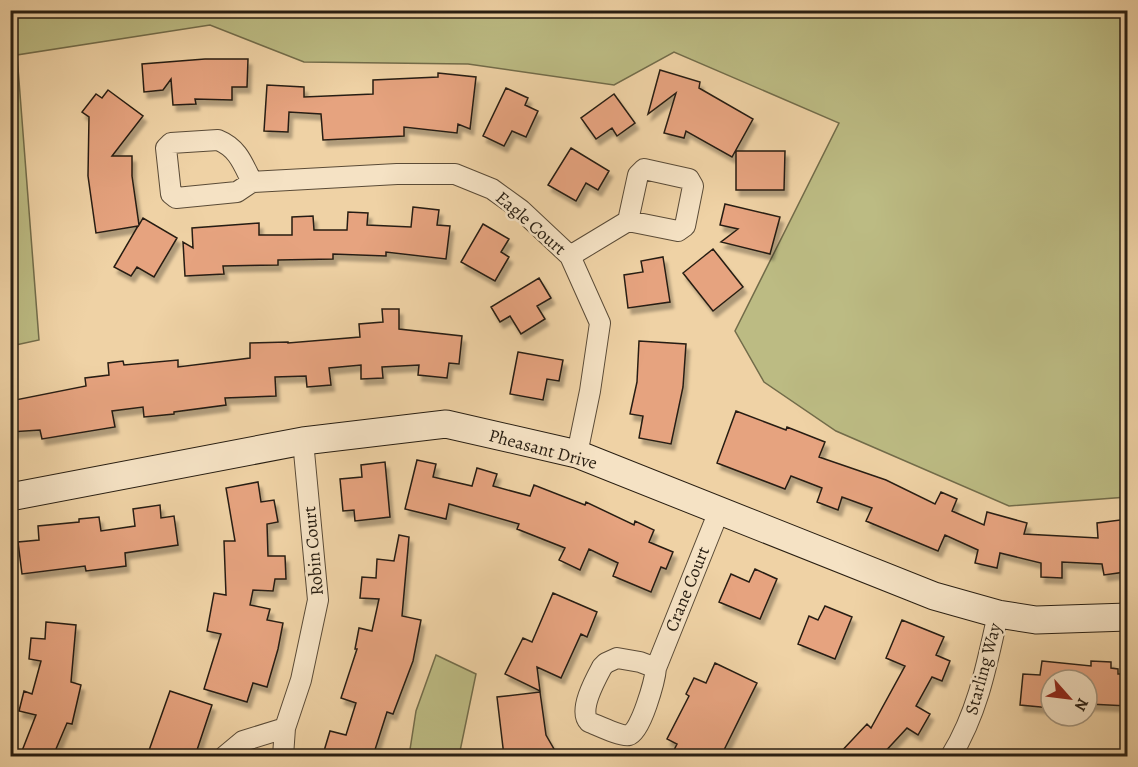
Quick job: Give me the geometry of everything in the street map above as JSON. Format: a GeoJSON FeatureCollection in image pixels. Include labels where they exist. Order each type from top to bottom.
{"type":"FeatureCollection","features":[{"type":"Feature","properties":{"kind":"street","name":"Eagle Court"},"geometry":{"type":"LineString","coordinates":[[252,182],[397,174],[455,174],[492,189],[521,210],[570,256],[600,322],[590,391],[577,454]]}},
{"type":"Feature","properties":{"kind":"street"},"geometry":{"type":"LineString","coordinates":[[570,256],[628,221]]}},
{"type":"Feature","properties":{"kind":"street","name":"Pheasant Drive"},"geometry":{"type":"LineString","coordinates":[[10,497],[303,441],[446,424],[577,454],[934,596],[998,614],[1036,620],[1128,617]]}},
{"type":"Feature","properties":{"kind":"street","name":"Robin Court"},"geometry":{"type":"LineString","coordinates":[[283,756],[285,728],[301,680],[318,600],[303,441]]}},
{"type":"Feature","properties":{"kind":"street","name":"Crane Court"},"geometry":{"type":"LineString","coordinates":[[656,668],[719,511]]}},
{"type":"Feature","properties":{"kind":"street","name":"Starling Way"},"geometry":{"type":"LineString","coordinates":[[951,756],[974,711],[986,670],[998,614]]}},
{"type":"Feature","properties":{"kind":"street"},"geometry":{"type":"LineString","coordinates":[[225,756],[243,741],[285,728]]}},
{"type":"Feature","properties":{"kind":"shaded area"},"geometry":{"type":"Polygon","coordinates":[[[10,11],[1127,11],[1127,497],[1009,506],[836,431],[764,382],[735,331],[839,123],[674,52],[614,85],[468,64],[304,62],[210,25],[17,55],[39,340],[11,346],[10,11]]]}},
{"type":"Feature","properties":{"kind":"shaded area"},"geometry":{"type":"Polygon","coordinates":[[[436,655],[476,674],[459,756],[409,756],[416,711],[436,655]]]}},
{"type":"Feature","properties":{"kind":"building"},"geometry":{"type":"Polygon","coordinates":[[[205,59],[248,59],[247,87],[232,87],[232,100],[195,99],[196,104],[173,105],[171,79],[163,90],[144,92],[142,64],[205,59]]]}},
{"type":"Feature","properties":{"kind":"building"},"geometry":{"type":"Polygon","coordinates":[[[660,70],[700,82],[699,88],[753,119],[732,157],[686,131],[684,138],[664,133],[676,93],[648,114],[660,70]]]}},
{"type":"Feature","properties":{"kind":"building"},"geometry":{"type":"Polygon","coordinates":[[[438,73],[476,77],[470,129],[458,124],[457,133],[404,127],[404,136],[323,140],[321,114],[289,112],[288,132],[264,131],[267,85],[304,87],[304,97],[373,94],[373,80],[438,77],[438,73]]]}},
{"type":"Feature","properties":{"kind":"building"},"geometry":{"type":"Polygon","coordinates":[[[506,88],[528,98],[525,105],[538,111],[526,137],[512,131],[504,146],[483,136],[506,88]]]}},
{"type":"Feature","properties":{"kind":"building"},"geometry":{"type":"Polygon","coordinates":[[[108,90],[143,116],[112,156],[132,156],[132,176],[139,225],[143,218],[177,238],[154,277],[137,267],[131,276],[114,267],[138,226],[96,233],[88,176],[89,117],[82,112],[96,94],[102,98],[108,90]]]}},
{"type":"Feature","properties":{"kind":"building"},"geometry":{"type":"Polygon","coordinates":[[[614,94],[635,123],[617,136],[612,128],[596,139],[581,118],[614,94]]]}},
{"type":"Feature","properties":{"kind":"building"},"geometry":{"type":"Polygon","coordinates":[[[571,148],[609,171],[598,190],[586,183],[576,201],[548,185],[571,148]]]}},
{"type":"Feature","properties":{"kind":"building"},"geometry":{"type":"Polygon","coordinates":[[[736,151],[785,151],[784,190],[736,190],[736,151]]]}},
{"type":"Feature","properties":{"kind":"building"},"geometry":{"type":"Polygon","coordinates":[[[725,204],[780,217],[770,254],[721,242],[738,229],[720,225],[725,204]]]}},
{"type":"Feature","properties":{"kind":"building"},"geometry":{"type":"Polygon","coordinates":[[[413,207],[439,210],[437,225],[450,226],[446,259],[386,252],[386,256],[333,254],[333,259],[278,260],[278,265],[223,266],[224,274],[185,276],[183,242],[193,248],[192,228],[259,223],[259,235],[292,235],[292,217],[313,216],[314,230],[347,230],[348,212],[368,213],[367,225],[411,227],[413,207]]]}},
{"type":"Feature","properties":{"kind":"building"},"geometry":{"type":"Polygon","coordinates":[[[483,224],[509,239],[501,252],[509,257],[495,281],[461,262],[483,224]]]}},
{"type":"Feature","properties":{"kind":"building"},"geometry":{"type":"Polygon","coordinates":[[[713,249],[743,287],[713,311],[683,273],[713,249]]]}},
{"type":"Feature","properties":{"kind":"building"},"geometry":{"type":"Polygon","coordinates":[[[663,257],[670,302],[628,308],[624,275],[643,272],[641,261],[663,257]]]}},
{"type":"Feature","properties":{"kind":"building"},"geometry":{"type":"Polygon","coordinates":[[[539,278],[551,298],[537,306],[545,319],[521,334],[510,316],[500,322],[491,307],[539,278]]]}},
{"type":"Feature","properties":{"kind":"building"},"geometry":{"type":"Polygon","coordinates":[[[382,309],[399,309],[399,329],[462,336],[459,364],[449,363],[447,378],[418,375],[419,365],[382,367],[383,378],[361,379],[361,365],[329,368],[331,385],[307,387],[306,376],[275,377],[276,396],[225,398],[226,405],[144,417],[143,407],[112,411],[115,427],[42,439],[40,430],[10,432],[10,401],[86,386],[85,378],[109,375],[108,363],[123,361],[124,365],[178,360],[178,367],[250,358],[250,343],[288,343],[360,337],[359,324],[383,322],[382,309]]]}},
{"type":"Feature","properties":{"kind":"building"},"geometry":{"type":"Polygon","coordinates":[[[639,341],[686,344],[683,387],[671,444],[639,438],[643,416],[630,414],[637,382],[639,341]]]}},
{"type":"Feature","properties":{"kind":"building"},"geometry":{"type":"Polygon","coordinates":[[[518,352],[563,360],[559,381],[547,379],[543,400],[510,394],[518,352]]]}},
{"type":"Feature","properties":{"kind":"building"},"geometry":{"type":"Polygon","coordinates":[[[736,411],[825,442],[819,457],[886,480],[935,504],[941,492],[957,499],[952,511],[984,525],[987,512],[1027,523],[1024,534],[1098,538],[1097,523],[1128,519],[1128,556],[1123,557],[1125,572],[1104,575],[1102,564],[1062,562],[1062,578],[1041,577],[1041,563],[1000,553],[997,568],[975,563],[978,550],[945,535],[938,551],[866,521],[872,508],[842,497],[838,510],[817,502],[822,488],[791,476],[785,489],[717,463],[736,411]]]}},
{"type":"Feature","properties":{"kind":"building"},"geometry":{"type":"Polygon","coordinates":[[[417,460],[436,464],[433,477],[472,486],[477,468],[497,474],[493,486],[530,496],[534,485],[585,505],[586,502],[634,525],[635,521],[654,530],[649,542],[673,552],[666,569],[661,567],[651,592],[613,576],[618,563],[589,549],[580,570],[559,560],[565,548],[517,529],[519,524],[449,504],[446,519],[405,509],[417,460]]]}},
{"type":"Feature","properties":{"kind":"building"},"geometry":{"type":"Polygon","coordinates":[[[385,462],[390,517],[355,521],[354,510],[343,511],[340,479],[362,477],[361,465],[385,462]]]}},
{"type":"Feature","properties":{"kind":"building"},"geometry":{"type":"Polygon","coordinates":[[[258,482],[261,502],[274,500],[278,522],[267,524],[268,556],[285,556],[286,579],[275,579],[273,591],[253,590],[250,605],[270,609],[267,620],[283,623],[267,687],[253,683],[247,702],[204,689],[221,634],[207,631],[214,593],[226,595],[224,541],[235,541],[226,488],[258,482]]]}},
{"type":"Feature","properties":{"kind":"building"},"geometry":{"type":"Polygon","coordinates":[[[160,505],[161,518],[174,516],[178,545],[125,553],[126,566],[86,571],[85,566],[22,574],[18,542],[39,540],[38,526],[79,522],[79,519],[99,517],[101,531],[135,526],[133,509],[160,505]]]}},
{"type":"Feature","properties":{"kind":"building"},"geometry":{"type":"Polygon","coordinates":[[[399,535],[409,537],[402,616],[421,620],[413,661],[393,714],[387,712],[373,756],[342,756],[324,751],[330,731],[346,735],[356,703],[341,698],[357,649],[355,649],[359,628],[372,631],[379,599],[360,598],[362,577],[376,578],[377,559],[394,561],[399,535]]]}},
{"type":"Feature","properties":{"kind":"building"},"geometry":{"type":"Polygon","coordinates":[[[755,569],[777,579],[760,619],[719,602],[731,574],[749,582],[755,569]]]}},
{"type":"Feature","properties":{"kind":"building"},"geometry":{"type":"Polygon","coordinates":[[[553,593],[597,612],[587,637],[581,634],[561,678],[537,667],[540,691],[505,674],[523,638],[532,642],[553,593]]]}},
{"type":"Feature","properties":{"kind":"building"},"geometry":{"type":"Polygon","coordinates":[[[825,606],[852,617],[835,659],[798,644],[809,616],[818,620],[825,606]]]}},
{"type":"Feature","properties":{"kind":"building"},"geometry":{"type":"Polygon","coordinates":[[[902,620],[944,637],[936,655],[950,661],[942,681],[932,677],[916,706],[930,714],[918,735],[907,728],[881,756],[837,756],[867,724],[871,728],[905,666],[886,658],[902,620]]]}},
{"type":"Feature","properties":{"kind":"building"},"geometry":{"type":"Polygon","coordinates":[[[46,622],[76,625],[71,682],[81,685],[72,724],[67,723],[53,756],[20,756],[36,715],[19,711],[24,691],[32,694],[41,661],[29,659],[31,638],[45,639],[46,622]]]}},
{"type":"Feature","properties":{"kind":"building"},"geometry":{"type":"Polygon","coordinates":[[[1042,661],[1091,666],[1091,661],[1111,662],[1111,668],[1118,669],[1118,674],[1128,674],[1128,706],[1099,705],[1099,668],[1041,668],[1042,661]]]}},
{"type":"Feature","properties":{"kind":"building"},"geometry":{"type":"Polygon","coordinates":[[[715,663],[757,683],[721,756],[671,756],[677,744],[667,739],[689,696],[686,694],[694,678],[706,683],[715,663]]]}},
{"type":"Feature","properties":{"kind":"building"},"geometry":{"type":"Polygon","coordinates":[[[1023,674],[1039,675],[1039,707],[1020,705],[1023,674]]]}},
{"type":"Feature","properties":{"kind":"building"},"geometry":{"type":"Polygon","coordinates":[[[170,691],[212,705],[195,756],[147,756],[170,691]]]}},
{"type":"Feature","properties":{"kind":"building"},"geometry":{"type":"Polygon","coordinates":[[[540,692],[546,735],[558,756],[504,756],[497,697],[540,692]]]}}]}
